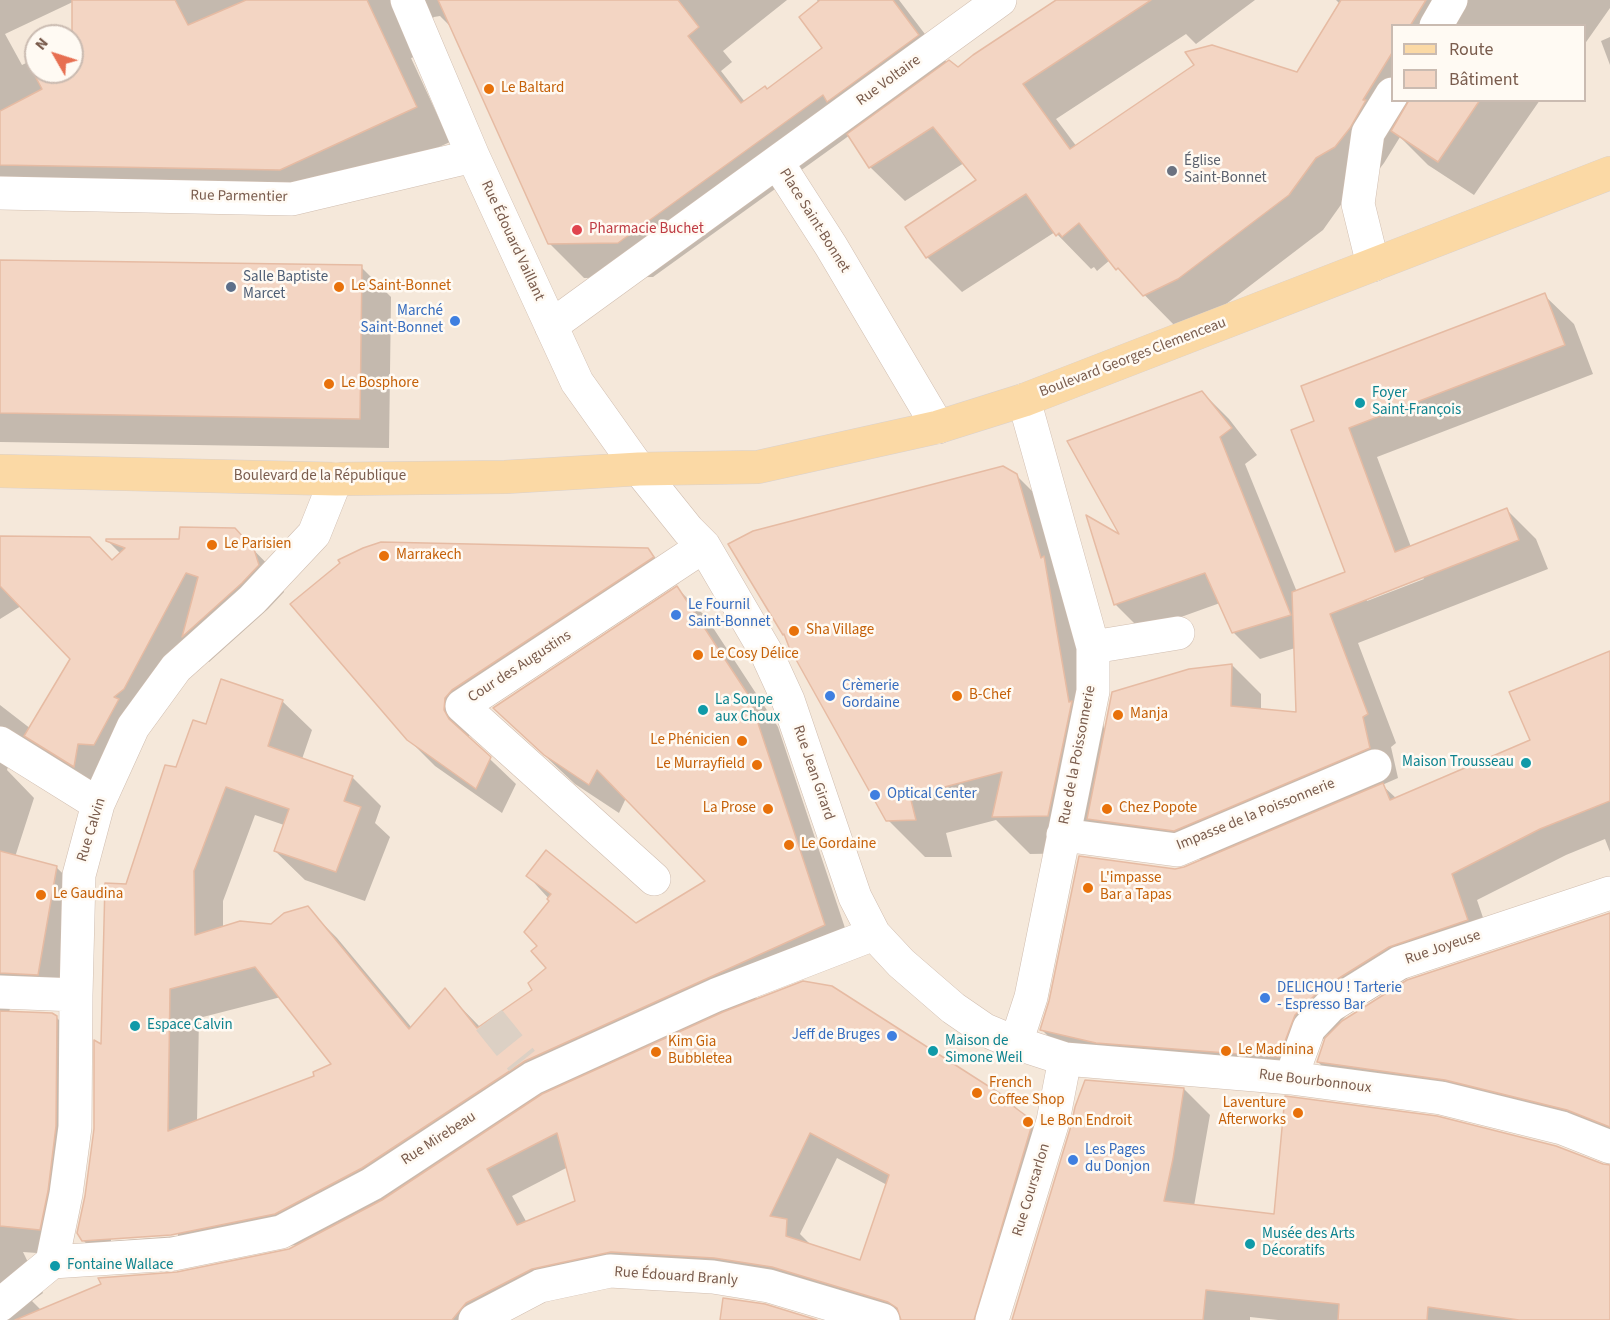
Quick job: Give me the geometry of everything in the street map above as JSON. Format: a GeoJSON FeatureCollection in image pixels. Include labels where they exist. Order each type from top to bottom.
{"type":"FeatureCollection","features":[{"type":"Feature","properties":{"kind":"main road","name":"Boulevard Georges Clemenceau"},"geometry":{"type":"LineString","coordinates":[[639,469],[758,467],[938,428],[1024,400],[1610,173]]}},
{"type":"Feature","properties":{"kind":"main road","name":"Boulevard de la République"},"geometry":{"type":"LineString","coordinates":[[0,471],[336,479],[505,477],[639,469]]}},
{"type":"Feature","properties":{"kind":"street","name":"Rue Édouard Vaillant"},"geometry":{"type":"LineString","coordinates":[[407,0],[473,156],[577,382],[639,469]]}},
{"type":"Feature","properties":{"kind":"street","name":"Rue Voltaire"},"geometry":{"type":"LineString","coordinates":[[777,162],[1000,0]]}},
{"type":"Feature","properties":{"kind":"street"},"geometry":{"type":"LineString","coordinates":[[1437,24],[1451,0]]}},
{"type":"Feature","properties":{"kind":"street"},"geometry":{"type":"LineString","coordinates":[[1373,265],[1358,204],[1368,133],[1391,96]]}},
{"type":"Feature","properties":{"kind":"street","name":"Rue Parmentier"},"geometry":{"type":"LineString","coordinates":[[0,193],[292,199],[473,156]]}},
{"type":"Feature","properties":{"kind":"street","name":"Place Saint-Bonnet"},"geometry":{"type":"LineString","coordinates":[[551,326],[777,162],[831,246],[938,428]]}},
{"type":"Feature","properties":{"kind":"street","name":"Rue de la Poissonnerie"},"geometry":{"type":"LineString","coordinates":[[1016,1043],[1031,997],[1093,691],[1093,647],[1024,400]]}},
{"type":"Feature","properties":{"kind":"street","name":"Rue Jean Girard"},"geometry":{"type":"LineString","coordinates":[[639,469],[688,530],[704,546],[766,652],[788,700],[855,897],[874,934],[901,963],[953,1008],[985,1030],[1016,1043]]}},
{"type":"Feature","properties":{"kind":"street","name":"Rue Calvin"},"geometry":{"type":"LineString","coordinates":[[52,1262],[66,1194],[75,1127],[79,875],[98,804],[133,728],[176,668],[252,600],[314,534],[336,479]]}},
{"type":"Feature","properties":{"kind":"street","name":"Cour des Augustins"},"geometry":{"type":"LineString","coordinates":[[654,879],[462,706],[704,546]]}},
{"type":"Feature","properties":{"kind":"street"},"geometry":{"type":"LineString","coordinates":[[1093,647],[1178,633]]}},
{"type":"Feature","properties":{"kind":"street"},"geometry":{"type":"LineString","coordinates":[[0,743],[98,804]]}},
{"type":"Feature","properties":{"kind":"street","name":"Impasse de la Poissonnerie"},"geometry":{"type":"LineString","coordinates":[[1063,835],[1177,850],[1375,766]]}},
{"type":"Feature","properties":{"kind":"street","name":"Rue Joyeuse"},"geometry":{"type":"LineString","coordinates":[[1290,1078],[1308,1028],[1330,1006],[1398,963],[1610,893]]}},
{"type":"Feature","properties":{"kind":"street","name":"Rue Mirebeau"},"geometry":{"type":"LineString","coordinates":[[52,1262],[173,1254],[281,1232],[372,1184],[528,1069],[874,934]]}},
{"type":"Feature","properties":{"kind":"street"},"geometry":{"type":"LineString","coordinates":[[0,992],[76,995]]}},
{"type":"Feature","properties":{"kind":"street","name":"Rue Bourbonnoux"},"geometry":{"type":"LineString","coordinates":[[1016,1043],[1065,1059],[1290,1078],[1442,1098],[1562,1128],[1610,1147]]}},
{"type":"Feature","properties":{"kind":"street","name":"Rue Coursarlon"},"geometry":{"type":"LineString","coordinates":[[992,1320],[1053,1121],[1065,1059]]}},
{"type":"Feature","properties":{"kind":"street"},"geometry":{"type":"LineString","coordinates":[[0,1305],[52,1262]]}},
{"type":"Feature","properties":{"kind":"street","name":"Rue Édouard Branly"},"geometry":{"type":"LineString","coordinates":[[475,1320],[540,1286],[610,1271],[713,1277],[769,1287],[883,1320]]}},
{"type":"Feature","properties":{"kind":"shaded area"},"geometry":{"type":"Polygon","coordinates":[[[0,0],[1610,0],[1610,1320],[0,1320],[0,0]]]}},
{"type":"Feature","properties":{"kind":"building"},"geometry":{"type":"Polygon","coordinates":[[[72,0],[175,0],[188,25],[246,0],[367,0],[417,107],[280,170],[0,165],[0,111],[42,89],[39,84],[84,84],[84,24],[72,24],[72,0]]]}},
{"type":"Feature","properties":{"kind":"building"},"geometry":{"type":"Polygon","coordinates":[[[438,0],[678,0],[699,27],[688,36],[741,103],[765,86],[767,89],[822,48],[799,17],[820,0],[893,0],[919,35],[827,102],[823,95],[618,243],[548,244],[438,0]]]}},
{"type":"Feature","properties":{"kind":"building"},"geometry":{"type":"Polygon","coordinates":[[[1056,0],[1151,0],[1023,84],[1070,149],[1194,65],[1185,52],[1212,45],[1297,72],[1341,0],[1426,0],[1411,24],[1391,24],[1391,55],[1363,100],[1366,100],[1350,128],[1335,147],[1316,158],[1289,195],[1178,279],[1143,296],[1118,268],[1116,270],[1079,223],[1062,237],[1059,233],[1056,236],[1026,194],[926,258],[905,227],[976,180],[933,127],[869,168],[847,134],[949,60],[958,67],[1056,0]]]}},
{"type":"Feature","properties":{"kind":"building"},"geometry":{"type":"Polygon","coordinates":[[[1408,102],[1479,102],[1438,162],[1391,131],[1408,102]]]}},
{"type":"Feature","properties":{"kind":"building"},"geometry":{"type":"Polygon","coordinates":[[[0,260],[362,265],[360,419],[0,413],[0,260]]]}},
{"type":"Feature","properties":{"kind":"building"},"geometry":{"type":"Polygon","coordinates":[[[1545,293],[1565,345],[1349,428],[1395,552],[1507,508],[1519,540],[1330,614],[1368,714],[1363,717],[1370,748],[1174,831],[1087,819],[1112,692],[1189,669],[1232,664],[1231,706],[1296,712],[1292,592],[1345,572],[1291,430],[1314,421],[1301,386],[1545,293]]]}},
{"type":"Feature","properties":{"kind":"building"},"geometry":{"type":"Polygon","coordinates":[[[1202,391],[1232,428],[1220,437],[1291,615],[1232,633],[1205,573],[1114,605],[1086,515],[1119,534],[1067,441],[1202,391]]]}},
{"type":"Feature","properties":{"kind":"building"},"geometry":{"type":"Polygon","coordinates":[[[1003,466],[1017,474],[1041,558],[1044,556],[1069,702],[1072,701],[1048,816],[992,817],[1002,772],[910,796],[916,820],[886,821],[789,647],[784,634],[728,544],[753,531],[1003,466]]]}},
{"type":"Feature","properties":{"kind":"building"},"geometry":{"type":"Polygon","coordinates":[[[180,527],[235,528],[254,549],[259,565],[182,637],[198,577],[186,573],[124,689],[114,697],[119,699],[94,745],[78,744],[74,767],[24,736],[70,659],[0,586],[0,536],[90,537],[112,560],[125,548],[106,541],[106,539],[179,539],[180,527]]]}},
{"type":"Feature","properties":{"kind":"building"},"geometry":{"type":"Polygon","coordinates":[[[381,542],[648,548],[654,557],[452,690],[445,698],[444,710],[449,719],[491,757],[476,789],[407,740],[290,604],[340,563],[338,560],[381,542]]]}},
{"type":"Feature","properties":{"kind":"building"},"geometry":{"type":"Polygon","coordinates":[[[677,586],[749,696],[825,925],[525,1061],[362,1168],[275,1214],[171,1235],[82,1241],[77,1233],[85,1196],[94,1129],[94,1040],[101,1044],[105,883],[126,884],[165,765],[176,767],[193,720],[206,724],[221,679],[283,700],[268,746],[353,776],[344,801],[361,807],[336,872],[274,851],[289,809],[226,787],[194,871],[195,935],[240,921],[271,924],[284,913],[308,906],[409,1029],[445,988],[477,1028],[532,990],[528,983],[546,968],[531,951],[537,946],[524,932],[549,901],[547,899],[551,894],[526,876],[546,850],[636,923],[705,881],[597,770],[589,785],[544,755],[493,708],[677,586]],[[255,967],[170,989],[168,1131],[314,1076],[313,1072],[331,1064],[255,967]]]}},
{"type":"Feature","properties":{"kind":"building"},"geometry":{"type":"Polygon","coordinates":[[[1610,651],[1610,801],[1540,829],[1452,874],[1468,920],[1389,947],[1320,990],[1295,1015],[1279,1057],[1096,1043],[1040,1030],[1049,1001],[1079,856],[1175,869],[1383,783],[1390,800],[1530,740],[1509,692],[1610,651]]]}},
{"type":"Feature","properties":{"kind":"building"},"geometry":{"type":"Polygon","coordinates":[[[0,851],[57,866],[38,975],[0,973],[0,851]]]}},
{"type":"Feature","properties":{"kind":"building"},"geometry":{"type":"Polygon","coordinates":[[[1610,913],[1610,1127],[1567,1110],[1445,1080],[1317,1062],[1325,1038],[1342,1021],[1407,980],[1610,913]]]}},
{"type":"Feature","properties":{"kind":"building"},"geometry":{"type":"Polygon","coordinates":[[[803,981],[832,986],[1010,1100],[1009,1103],[1033,1121],[974,1320],[901,1320],[897,1308],[888,1302],[772,1267],[714,1258],[611,1252],[532,1269],[466,1303],[452,1320],[15,1320],[101,1284],[98,1278],[177,1272],[289,1249],[382,1200],[542,1094],[723,1012],[803,981]],[[557,1133],[487,1169],[517,1225],[575,1201],[557,1133]],[[810,1133],[770,1216],[787,1219],[786,1236],[860,1260],[889,1175],[810,1133]]]}},
{"type":"Feature","properties":{"kind":"building"},"geometry":{"type":"Polygon","coordinates":[[[0,1011],[52,1013],[57,1016],[56,1126],[48,1191],[40,1230],[0,1226],[0,1011]]]}},
{"type":"Feature","properties":{"kind":"building"},"geometry":{"type":"Polygon","coordinates":[[[1085,1080],[1184,1088],[1164,1201],[1274,1214],[1285,1096],[1437,1116],[1556,1146],[1610,1165],[1610,1320],[1519,1320],[1428,1307],[1427,1320],[1338,1320],[1339,1304],[1206,1290],[1203,1320],[1012,1320],[1085,1080]]]}},
{"type":"Feature","properties":{"kind":"building"},"geometry":{"type":"Polygon","coordinates":[[[723,1298],[765,1304],[817,1320],[720,1320],[723,1298]]]}},
{"type":"Feature","properties":{"kind":"tunnel"},"geometry":{"type":"LineString","coordinates":[[489,1020],[522,1061]]}},
{"type":"Feature","properties":{"kind":"place","name":"Le Baltard"},"geometry":{"type":"Point","coordinates":[489,89]}},
{"type":"Feature","properties":{"kind":"place","name":"Église Saint-Bonnet"},"geometry":{"type":"Point","coordinates":[1172,171]}},
{"type":"Feature","properties":{"kind":"place","name":"Pharmacie Buchet"},"geometry":{"type":"Point","coordinates":[577,230]}},
{"type":"Feature","properties":{"kind":"place","name":"Salle Baptiste Marcet"},"geometry":{"type":"Point","coordinates":[231,287]}},
{"type":"Feature","properties":{"kind":"place","name":"Le Saint-Bonnet"},"geometry":{"type":"Point","coordinates":[339,287]}},
{"type":"Feature","properties":{"kind":"place","name":"Marché Saint-Bonnet"},"geometry":{"type":"Point","coordinates":[455,321]}},
{"type":"Feature","properties":{"kind":"place","name":"Le Bosphore"},"geometry":{"type":"Point","coordinates":[329,384]}},
{"type":"Feature","properties":{"kind":"place","name":"Foyer Saint-François"},"geometry":{"type":"Point","coordinates":[1360,403]}},
{"type":"Feature","properties":{"kind":"place","name":"Le Parisien"},"geometry":{"type":"Point","coordinates":[212,545]}},
{"type":"Feature","properties":{"kind":"place","name":"Marrakech"},"geometry":{"type":"Point","coordinates":[384,556]}},
{"type":"Feature","properties":{"kind":"place","name":"Le Fournil Saint-Bonnet"},"geometry":{"type":"Point","coordinates":[676,615]}},
{"type":"Feature","properties":{"kind":"place","name":"Sha Village"},"geometry":{"type":"Point","coordinates":[794,631]}},
{"type":"Feature","properties":{"kind":"place","name":"Le Cosy Délice"},"geometry":{"type":"Point","coordinates":[698,655]}},
{"type":"Feature","properties":{"kind":"place","name":"Crèmerie Gordaine"},"geometry":{"type":"Point","coordinates":[830,696]}},
{"type":"Feature","properties":{"kind":"place","name":"B-Chef"},"geometry":{"type":"Point","coordinates":[957,696]}},
{"type":"Feature","properties":{"kind":"place","name":"La Soupe aux Choux"},"geometry":{"type":"Point","coordinates":[703,710]}},
{"type":"Feature","properties":{"kind":"place","name":"Manja"},"geometry":{"type":"Point","coordinates":[1118,715]}},
{"type":"Feature","properties":{"kind":"place","name":"Le Phénicien"},"geometry":{"type":"Point","coordinates":[742,741]}},
{"type":"Feature","properties":{"kind":"place","name":"Maison Trousseau"},"geometry":{"type":"Point","coordinates":[1526,763]}},
{"type":"Feature","properties":{"kind":"place","name":"Le Murrayfield"},"geometry":{"type":"Point","coordinates":[757,765]}},
{"type":"Feature","properties":{"kind":"place","name":"Optical Center"},"geometry":{"type":"Point","coordinates":[875,795]}},
{"type":"Feature","properties":{"kind":"place","name":"La Prose"},"geometry":{"type":"Point","coordinates":[768,809]}},
{"type":"Feature","properties":{"kind":"place","name":"Chez Popote"},"geometry":{"type":"Point","coordinates":[1107,809]}},
{"type":"Feature","properties":{"kind":"place","name":"Le Gordaine"},"geometry":{"type":"Point","coordinates":[789,845]}},
{"type":"Feature","properties":{"kind":"place","name":"L'impasse Bar a Tapas"},"geometry":{"type":"Point","coordinates":[1088,888]}},
{"type":"Feature","properties":{"kind":"place","name":"Le Gaudina"},"geometry":{"type":"Point","coordinates":[41,895]}},
{"type":"Feature","properties":{"kind":"place","name":"DELICHOU ! Tarterie - Espresso Bar"},"geometry":{"type":"Point","coordinates":[1265,998]}},
{"type":"Feature","properties":{"kind":"place","name":"Espace Calvin"},"geometry":{"type":"Point","coordinates":[135,1026]}},
{"type":"Feature","properties":{"kind":"place","name":"Jeff de Bruges"},"geometry":{"type":"Point","coordinates":[892,1036]}},
{"type":"Feature","properties":{"kind":"place","name":"Maison de Simone Weil"},"geometry":{"type":"Point","coordinates":[933,1051]}},
{"type":"Feature","properties":{"kind":"place","name":"Le Madinina"},"geometry":{"type":"Point","coordinates":[1226,1051]}},
{"type":"Feature","properties":{"kind":"place","name":"Kim Gia Bubbletea"},"geometry":{"type":"Point","coordinates":[656,1052]}},
{"type":"Feature","properties":{"kind":"place","name":"French Coffee Shop"},"geometry":{"type":"Point","coordinates":[977,1093]}},
{"type":"Feature","properties":{"kind":"place","name":"Laventure Afterworks"},"geometry":{"type":"Point","coordinates":[1298,1113]}},
{"type":"Feature","properties":{"kind":"place","name":"Le Bon Endroit"},"geometry":{"type":"Point","coordinates":[1028,1122]}},
{"type":"Feature","properties":{"kind":"place","name":"Les Pages du Donjon"},"geometry":{"type":"Point","coordinates":[1073,1160]}},
{"type":"Feature","properties":{"kind":"place","name":"Musée des Arts Décoratifs"},"geometry":{"type":"Point","coordinates":[1250,1244]}},
{"type":"Feature","properties":{"kind":"place","name":"Fontaine Wallace"},"geometry":{"type":"Point","coordinates":[55,1266]}}]}
